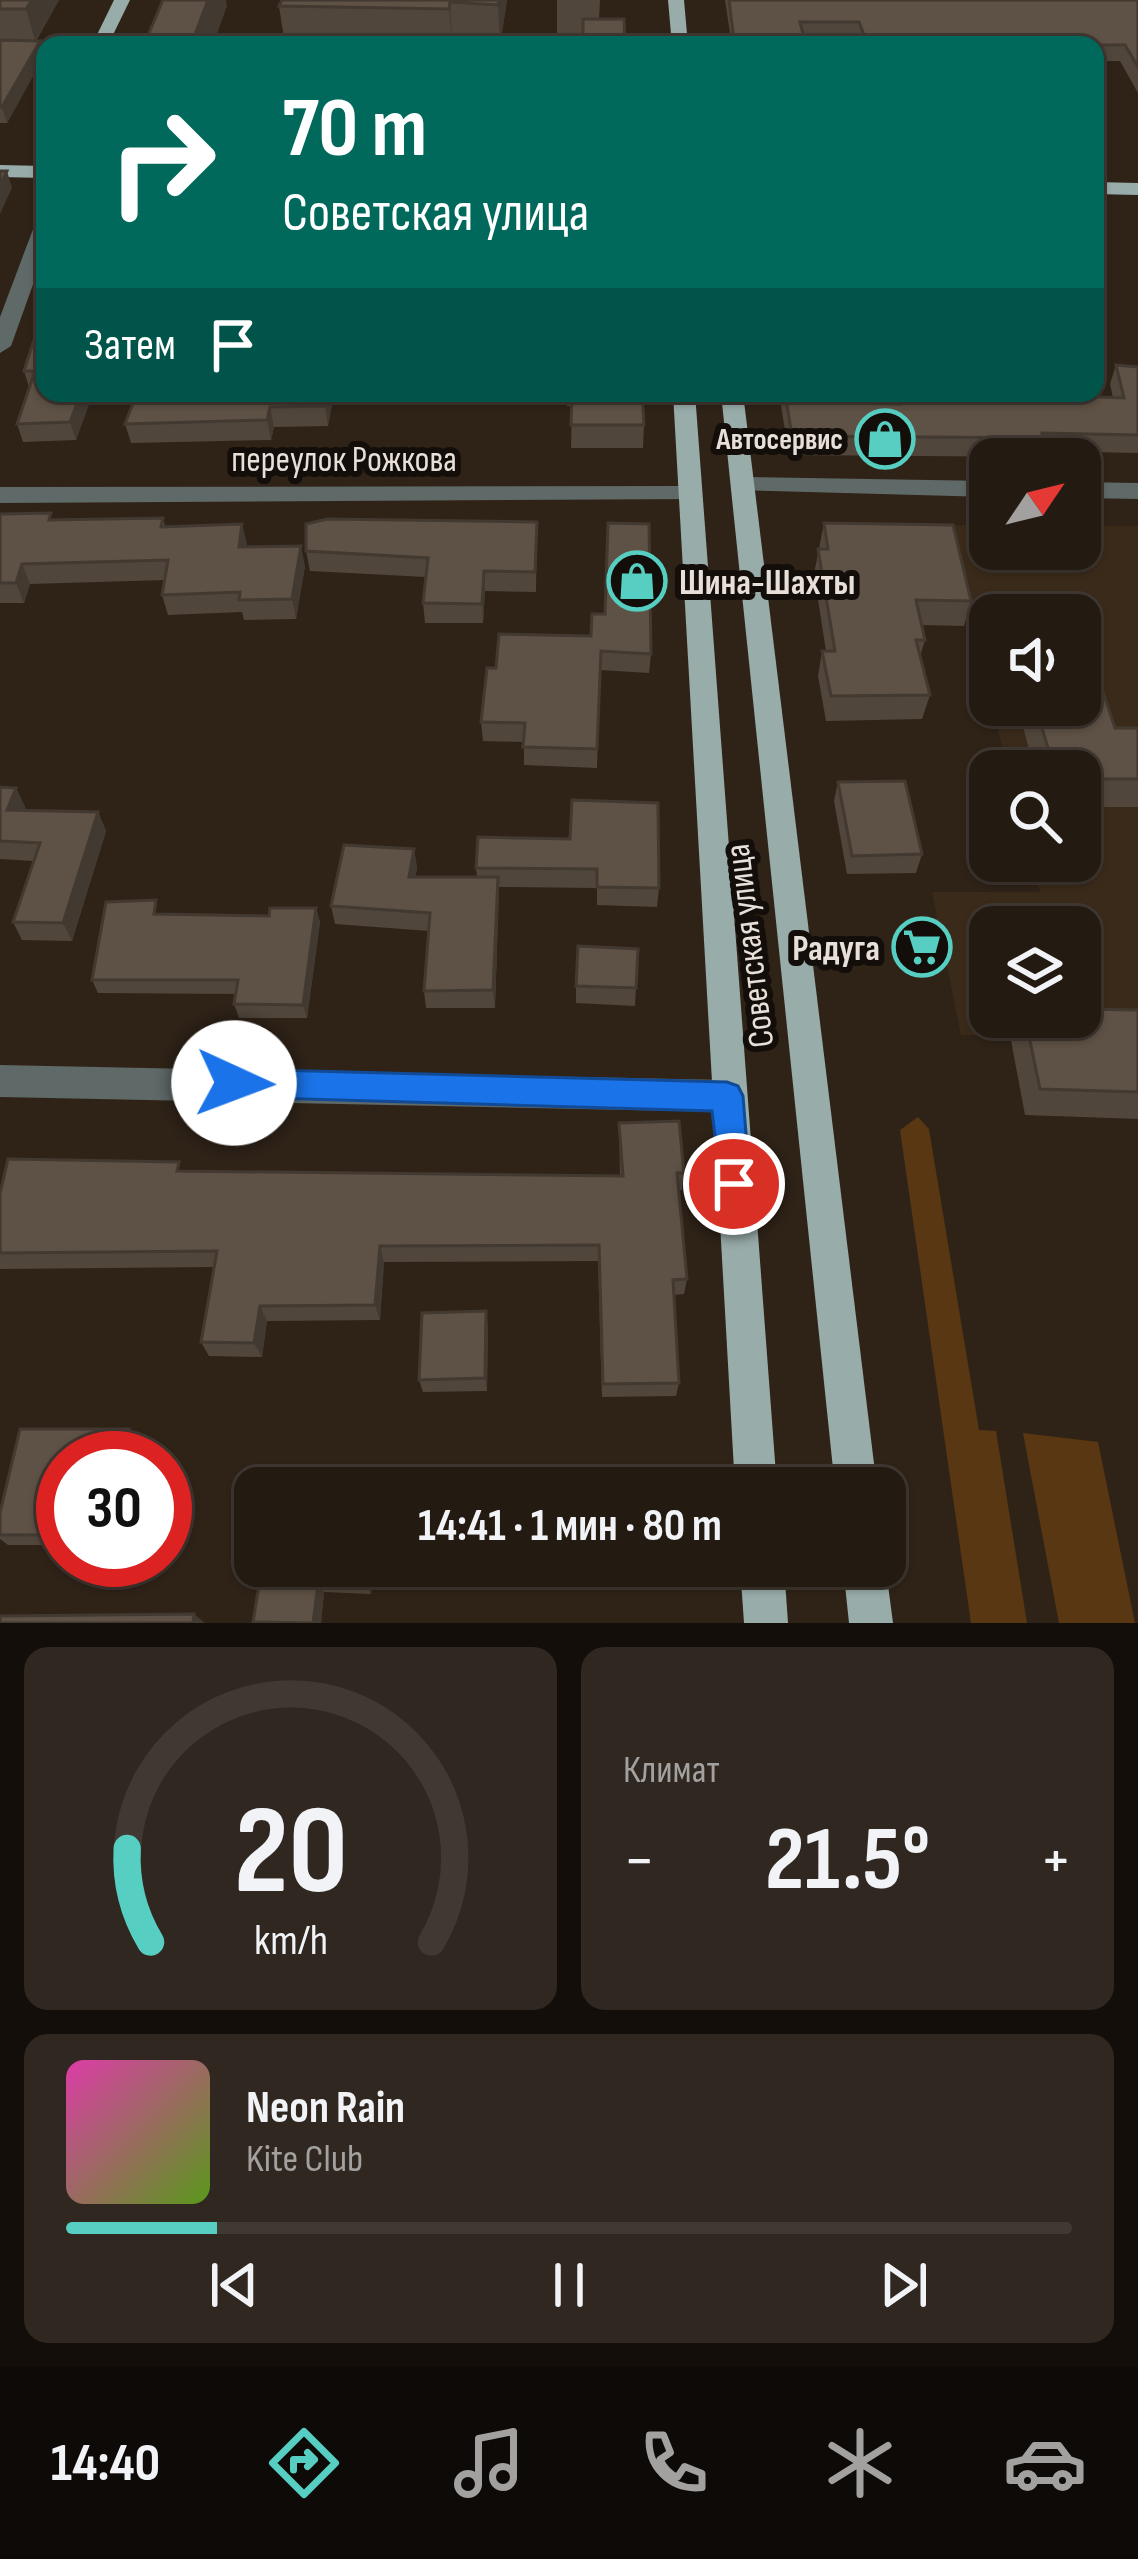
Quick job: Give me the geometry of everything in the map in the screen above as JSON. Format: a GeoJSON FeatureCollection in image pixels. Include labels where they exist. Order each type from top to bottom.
{"type":"FeatureCollection","features":[{"type":"Feature","properties":{"kind":"main road"},"geometry":{"type":"LineString","coordinates":[[104,36],[122,0]]}},
{"type":"Feature","properties":{"kind":"main road"},"geometry":{"type":"LineString","coordinates":[[676,0],[679,36]]}},
{"type":"Feature","properties":{"kind":"main road"},"geometry":{"type":"LineString","coordinates":[[0,153],[36,153]]}},
{"type":"Feature","properties":{"kind":"main road"},"geometry":{"type":"LineString","coordinates":[[1104,167],[1138,168]]}},
{"type":"Feature","properties":{"kind":"main road"},"geometry":{"type":"LineString","coordinates":[[0,171],[36,172]]}},
{"type":"Feature","properties":{"kind":"main road"},"geometry":{"type":"LineString","coordinates":[[1104,188],[1138,189]]}},
{"type":"Feature","properties":{"kind":"main road","name":"Советская улица"},"geometry":{"type":"LineString","coordinates":[[684,402],[754,1467]]}},
{"type":"Feature","properties":{"kind":"main road","name":"Советская улица"},"geometry":{"type":"LineString","coordinates":[[733,402],[854,1467]]}},
{"type":"Feature","properties":{"kind":"main road"},"geometry":{"type":"LineString","coordinates":[[763,1587],[766,1623]]}},
{"type":"Feature","properties":{"kind":"main road"},"geometry":{"type":"LineString","coordinates":[[867,1587],[871,1623]]}},
{"type":"Feature","properties":{"kind":"street"},"geometry":{"type":"LineString","coordinates":[[0,346],[36,248]]}},
{"type":"Feature","properties":{"kind":"street"},"geometry":{"type":"LineString","coordinates":[[743,485],[969,489]]}},
{"type":"Feature","properties":{"kind":"street"},"geometry":{"type":"LineString","coordinates":[[1101,490],[1138,491]]}},
{"type":"Feature","properties":{"kind":"street","name":"переулок Рожкова"},"geometry":{"type":"LineString","coordinates":[[0,494],[687,494]]}},
{"type":"Feature","properties":{"kind":"street"},"geometry":{"type":"LineString","coordinates":[[0,1081],[727,1096]]}},
{"type":"Feature","properties":{"kind":"shaded area"},"geometry":{"type":"Polygon","coordinates":[[[944,525],[969,525],[969,570],[1101,570],[1101,526],[1138,526],[1138,1035],[1101,1035],[1101,906],[969,906],[969,1035],[961,1035],[932,892],[1040,892],[1038,882],[1101,882],[1101,750],[1003,750],[997,726],[1101,726],[1101,594],[969,594],[969,620],[944,525]]]}},
{"type":"Feature","properties":{"kind":"shaded area"},"geometry":{"type":"Polygon","coordinates":[[[918,1117],[929,1129],[979,1430],[996,1431],[1027,1623],[971,1623],[900,1130],[918,1117]]]}},
{"type":"Feature","properties":{"kind":"shaded area"},"geometry":{"type":"Polygon","coordinates":[[[1023,1433],[1098,1442],[1135,1623],[1059,1623],[1023,1433]]]}},
{"type":"Feature","properties":{"kind":"building"},"geometry":{"type":"Polygon","coordinates":[[[0,0],[32,0],[26,9],[0,9],[0,0]]]}},
{"type":"Feature","properties":{"kind":"building"},"geometry":{"type":"Polygon","coordinates":[[[163,0],[208,0],[194,36],[148,36],[163,0]]]}},
{"type":"Feature","properties":{"kind":"building"},"geometry":{"type":"Polygon","coordinates":[[[282,0],[499,0],[498,5],[450,2],[449,9],[279,6],[282,0]]]}},
{"type":"Feature","properties":{"kind":"building"},"geometry":{"type":"Polygon","coordinates":[[[729,0],[1138,0],[1138,67],[1125,45],[1104,45],[1104,36],[864,36],[859,22],[800,22],[804,36],[734,36],[729,0]]]}},
{"type":"Feature","properties":{"kind":"building"},"geometry":{"type":"Polygon","coordinates":[[[583,19],[624,19],[625,36],[583,36],[583,19]]]}},
{"type":"Feature","properties":{"kind":"building"},"geometry":{"type":"Polygon","coordinates":[[[0,40],[36,41],[36,48],[0,107],[0,40]]]}},
{"type":"Feature","properties":{"kind":"building"},"geometry":{"type":"Polygon","coordinates":[[[36,333],[36,402],[78,402],[70,422],[17,424],[35,371],[24,371],[36,333]]]}},
{"type":"Feature","properties":{"kind":"building"},"geometry":{"type":"Polygon","coordinates":[[[1116,365],[1138,367],[1138,435],[792,436],[786,402],[1104,402],[1104,397],[1124,398],[1116,365]]]}},
{"type":"Feature","properties":{"kind":"building"},"geometry":{"type":"Polygon","coordinates":[[[134,402],[326,402],[325,406],[270,407],[267,420],[125,424],[134,402]]]}},
{"type":"Feature","properties":{"kind":"building"},"geometry":{"type":"Polygon","coordinates":[[[572,402],[643,402],[644,425],[571,425],[572,402]]]}},
{"type":"Feature","properties":{"kind":"building"},"geometry":{"type":"Polygon","coordinates":[[[51,513],[49,520],[163,518],[161,527],[242,524],[239,547],[301,546],[292,599],[239,600],[240,592],[162,595],[168,560],[22,564],[16,583],[0,583],[0,514],[51,513]]]}},
{"type":"Feature","properties":{"kind":"building"},"geometry":{"type":"Polygon","coordinates":[[[327,519],[537,522],[535,572],[484,571],[482,604],[423,603],[428,558],[306,551],[306,524],[327,519]]]}},
{"type":"Feature","properties":{"kind":"building"},"geometry":{"type":"Polygon","coordinates":[[[608,523],[649,524],[651,654],[601,651],[597,749],[523,747],[525,723],[481,722],[487,668],[496,668],[499,634],[591,636],[592,614],[605,614],[608,523]]]}},
{"type":"Feature","properties":{"kind":"building"},"geometry":{"type":"Polygon","coordinates":[[[824,523],[953,525],[969,601],[916,600],[925,640],[916,640],[930,695],[831,696],[822,651],[835,651],[818,549],[828,549],[824,523]]]}},
{"type":"Feature","properties":{"kind":"building"},"geometry":{"type":"Polygon","coordinates":[[[1101,686],[1115,728],[1138,728],[1138,779],[1101,779],[1101,750],[1049,750],[1041,726],[1101,726],[1101,686]]]}},
{"type":"Feature","properties":{"kind":"building"},"geometry":{"type":"Polygon","coordinates":[[[905,781],[922,854],[852,856],[838,782],[905,781]]]}},
{"type":"Feature","properties":{"kind":"building"},"geometry":{"type":"Polygon","coordinates":[[[0,787],[16,788],[7,810],[98,812],[63,923],[13,922],[40,843],[0,841],[0,787]]]}},
{"type":"Feature","properties":{"kind":"building"},"geometry":{"type":"Polygon","coordinates":[[[572,800],[658,803],[659,888],[597,887],[597,869],[476,868],[478,837],[570,839],[572,800]]]}},
{"type":"Feature","properties":{"kind":"building"},"geometry":{"type":"Polygon","coordinates":[[[344,845],[414,849],[409,877],[498,877],[493,990],[424,991],[430,913],[331,906],[344,845]]]}},
{"type":"Feature","properties":{"kind":"building"},"geometry":{"type":"Polygon","coordinates":[[[156,900],[154,914],[269,916],[270,908],[316,908],[303,1005],[234,1004],[238,980],[92,980],[106,902],[156,900]]]}},
{"type":"Feature","properties":{"kind":"building","name":"Радуга"},"geometry":{"type":"Polygon","coordinates":[[[937,920],[944,955],[914,955],[908,921],[937,920]]]}},
{"type":"Feature","properties":{"kind":"building"},"geometry":{"type":"Polygon","coordinates":[[[578,946],[638,949],[636,988],[576,986],[578,946]]]}},
{"type":"Feature","properties":{"kind":"building"},"geometry":{"type":"Polygon","coordinates":[[[1101,1009],[1138,1010],[1138,1092],[1040,1089],[1029,1038],[1101,1038],[1101,1009]]]}},
{"type":"Feature","properties":{"kind":"building"},"geometry":{"type":"Polygon","coordinates":[[[679,1121],[684,1173],[677,1173],[687,1279],[673,1280],[679,1383],[603,1384],[599,1245],[380,1246],[375,1305],[260,1306],[254,1343],[201,1342],[217,1251],[0,1253],[0,1194],[8,1159],[179,1162],[177,1171],[623,1176],[619,1123],[679,1121]]]}},
{"type":"Feature","properties":{"kind":"building"},"geometry":{"type":"Polygon","coordinates":[[[486,1311],[485,1378],[419,1380],[422,1313],[486,1311]]]}},
{"type":"Feature","properties":{"kind":"building"},"geometry":{"type":"Polygon","coordinates":[[[20,1429],[129,1429],[36,1431],[36,1535],[0,1535],[0,1513],[20,1429]]]}},
{"type":"Feature","properties":{"kind":"building"},"geometry":{"type":"Polygon","coordinates":[[[259,1587],[318,1587],[313,1623],[253,1622],[259,1587]]]}},
{"type":"Feature","properties":{"kind":"building"},"geometry":{"type":"Polygon","coordinates":[[[194,1614],[193,1623],[0,1623],[0,1616],[194,1614]]]}},
{"type":"Feature","properties":{"kind":"place","name":"Автосервис"},"geometry":{"type":"Point","coordinates":[885,439]}},
{"type":"Feature","properties":{"kind":"place","name":"Шина-Шахты"},"geometry":{"type":"Point","coordinates":[637,581]}},
{"type":"Feature","properties":{"kind":"place","name":"Радуга"},"geometry":{"type":"Point","coordinates":[922,947]}},
{"type":"Feature","properties":{"kind":"route"},"geometry":{"type":"LineString","coordinates":[[234,1083],[727,1096],[734,1184]]}}]}
